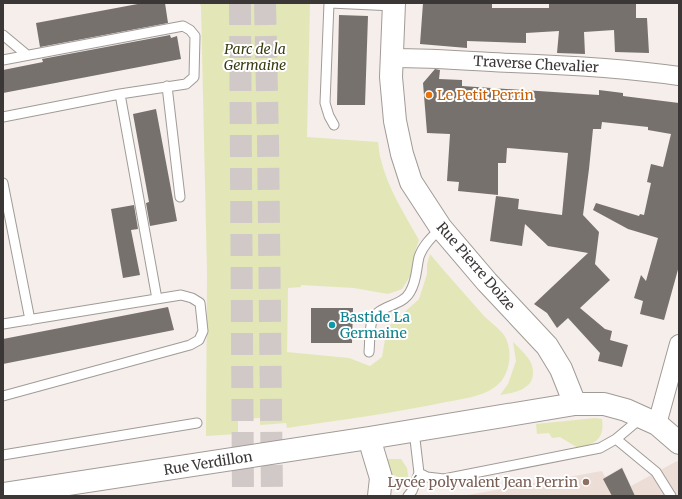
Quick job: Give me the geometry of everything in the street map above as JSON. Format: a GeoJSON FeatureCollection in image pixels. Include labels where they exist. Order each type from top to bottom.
{"type":"FeatureCollection","features":[{"type":"Feature","properties":{"kind":"street","name":"Rue Pierre Doize"},"geometry":{"type":"LineString","coordinates":[[394,5],[391,77],[395,121],[402,154],[411,182],[441,228],[487,282],[546,346],[561,369],[575,404]]}},
{"type":"Feature","properties":{"kind":"street","name":"Traverse Chevalier"},"geometry":{"type":"LineString","coordinates":[[392,58],[572,65],[637,70],[679,76]]}},
{"type":"Feature","properties":{"kind":"street"},"geometry":{"type":"LineString","coordinates":[[649,420],[679,344]]}},
{"type":"Feature","properties":{"kind":"street"},"geometry":{"type":"LineString","coordinates":[[575,404],[604,404],[649,420],[679,443]]}},
{"type":"Feature","properties":{"kind":"street","name":"Rue Verdillon"},"geometry":{"type":"LineString","coordinates":[[8,495],[575,404]]}},
{"type":"Feature","properties":{"kind":"street"},"geometry":{"type":"LineString","coordinates":[[369,438],[381,478],[379,496]]}},
{"type":"Feature","properties":{"kind":"lane"},"geometry":{"type":"LineString","coordinates":[[334,125],[329,116],[325,103],[329,3],[394,5]]}},
{"type":"Feature","properties":{"kind":"lane"},"geometry":{"type":"LineString","coordinates":[[3,60],[183,26],[190,30],[194,36],[194,77],[186,84],[120,94],[3,117]]}},
{"type":"Feature","properties":{"kind":"lane"},"geometry":{"type":"LineString","coordinates":[[3,35],[27,55]]}},
{"type":"Feature","properties":{"kind":"lane"},"geometry":{"type":"LineString","coordinates":[[167,86],[180,197]]}},
{"type":"Feature","properties":{"kind":"lane"},"geometry":{"type":"LineString","coordinates":[[120,94],[157,299]]}},
{"type":"Feature","properties":{"kind":"lane"},"geometry":{"type":"LineString","coordinates":[[3,183],[30,320]]}},
{"type":"Feature","properties":{"kind":"lane"},"geometry":{"type":"LineString","coordinates":[[369,352],[372,321],[378,312],[399,302],[409,294],[416,278],[420,256],[425,245],[441,228]]}},
{"type":"Feature","properties":{"kind":"lane"},"geometry":{"type":"LineString","coordinates":[[3,324],[181,295],[192,298],[200,303],[203,331],[199,340],[190,345],[3,396]]}},
{"type":"Feature","properties":{"kind":"lane"},"geometry":{"type":"LineString","coordinates":[[419,473],[427,477],[444,479],[600,448],[649,420]]}},
{"type":"Feature","properties":{"kind":"lane"},"geometry":{"type":"LineString","coordinates":[[3,455],[197,423]]}},
{"type":"Feature","properties":{"kind":"lane"},"geometry":{"type":"LineString","coordinates":[[408,496],[412,491],[419,473],[414,430]]}},
{"type":"Feature","properties":{"kind":"lane"},"geometry":{"type":"LineString","coordinates":[[616,439],[656,472],[671,496]]}},
{"type":"Feature","properties":{"kind":"shaded area","name":"Lycée polyvalent Jean Perrin"},"geometry":{"type":"Polygon","coordinates":[[[677,461],[679,463],[679,496],[462,496],[602,471],[605,477],[622,467],[631,486],[677,461]]]}},
{"type":"Feature","properties":{"kind":"green space","name":"Parc de la Germaine"},"geometry":{"type":"Polygon","coordinates":[[[200,3],[310,3],[307,137],[378,142],[380,158],[388,181],[397,202],[419,240],[415,252],[412,273],[402,289],[388,294],[354,288],[301,285],[301,287],[288,288],[287,352],[349,358],[370,366],[382,357],[387,328],[419,299],[427,274],[427,264],[430,254],[484,316],[502,332],[507,341],[510,355],[509,363],[504,377],[495,387],[484,393],[465,399],[387,413],[287,428],[286,423],[260,425],[260,418],[238,420],[238,434],[206,436],[207,273],[200,3]]]}},
{"type":"Feature","properties":{"kind":"green space"},"geometry":{"type":"Polygon","coordinates":[[[513,342],[531,362],[533,371],[532,379],[526,387],[521,390],[500,395],[508,384],[516,361],[513,342]]]}},
{"type":"Feature","properties":{"kind":"green space"},"geometry":{"type":"Polygon","coordinates":[[[595,418],[602,419],[602,431],[598,440],[589,445],[578,448],[560,437],[552,438],[549,433],[537,434],[536,424],[595,418]]]}},
{"type":"Feature","properties":{"kind":"green space"},"geometry":{"type":"Polygon","coordinates":[[[384,459],[401,459],[407,468],[409,482],[387,472],[384,459]]]}},
{"type":"Feature","properties":{"kind":"building"},"geometry":{"type":"Polygon","coordinates":[[[143,3],[165,3],[168,23],[40,47],[36,23],[143,3]]]}},
{"type":"Feature","properties":{"kind":"building"},"geometry":{"type":"Polygon","coordinates":[[[423,3],[492,3],[492,8],[549,8],[549,3],[636,3],[636,18],[647,18],[649,53],[615,52],[614,30],[584,32],[585,54],[557,53],[559,31],[526,33],[526,43],[467,41],[467,48],[420,44],[423,3]]]}},
{"type":"Feature","properties":{"kind":"building"},"geometry":{"type":"Polygon","coordinates":[[[339,15],[368,16],[365,105],[337,105],[339,15]]]}},
{"type":"Feature","properties":{"kind":"building"},"geometry":{"type":"Polygon","coordinates":[[[170,35],[171,38],[177,36],[181,59],[3,93],[3,70],[43,62],[42,59],[170,35]]]}},
{"type":"Feature","properties":{"kind":"building"},"geometry":{"type":"Polygon","coordinates":[[[435,69],[440,70],[439,79],[462,80],[462,86],[599,95],[599,90],[623,93],[623,96],[679,103],[679,266],[664,320],[640,314],[643,301],[634,298],[641,275],[646,281],[658,238],[628,229],[593,210],[596,203],[639,216],[640,214],[644,215],[651,183],[647,182],[651,164],[663,167],[671,134],[648,130],[648,127],[602,122],[601,129],[593,129],[583,215],[599,232],[595,264],[610,280],[580,308],[605,329],[612,331],[610,340],[628,345],[622,367],[598,361],[600,353],[568,318],[557,328],[547,313],[534,304],[588,253],[548,246],[525,224],[522,246],[490,241],[496,196],[519,199],[518,209],[562,215],[568,153],[507,148],[506,163],[498,163],[498,195],[458,191],[459,182],[447,181],[450,134],[427,133],[423,83],[435,69]]]}},
{"type":"Feature","properties":{"kind":"building"},"geometry":{"type":"Polygon","coordinates":[[[156,109],[177,221],[150,226],[146,203],[149,202],[133,114],[156,109]]]}},
{"type":"Feature","properties":{"kind":"building"},"geometry":{"type":"Polygon","coordinates":[[[134,205],[138,229],[131,230],[140,275],[123,278],[111,209],[134,205]]]}},
{"type":"Feature","properties":{"kind":"building"},"geometry":{"type":"Polygon","coordinates":[[[168,307],[174,330],[3,364],[3,339],[168,307]]]}},
{"type":"Feature","properties":{"kind":"building","name":"Bastide La Germaine"},"geometry":{"type":"Polygon","coordinates":[[[311,308],[353,308],[352,343],[311,343],[311,308]]]}},
{"type":"Feature","properties":{"kind":"building"},"geometry":{"type":"Polygon","coordinates":[[[622,468],[635,496],[612,496],[603,479],[622,468]]]}},
{"type":"Feature","properties":{"kind":"tunnel"},"geometry":{"type":"LineString","coordinates":[[240,3],[243,496]]}},
{"type":"Feature","properties":{"kind":"tunnel"},"geometry":{"type":"LineString","coordinates":[[265,3],[272,496]]}},
{"type":"Feature","properties":{"kind":"place","name":"Le Petit Perrin"},"geometry":{"type":"Point","coordinates":[429,95]}},
{"type":"Feature","properties":{"kind":"place","name":"Bastide La Germaine"},"geometry":{"type":"Point","coordinates":[332,325]}},
{"type":"Feature","properties":{"kind":"place","name":"Lycée polyvalent Jean Perrin"},"geometry":{"type":"Point","coordinates":[586,482]}}]}
